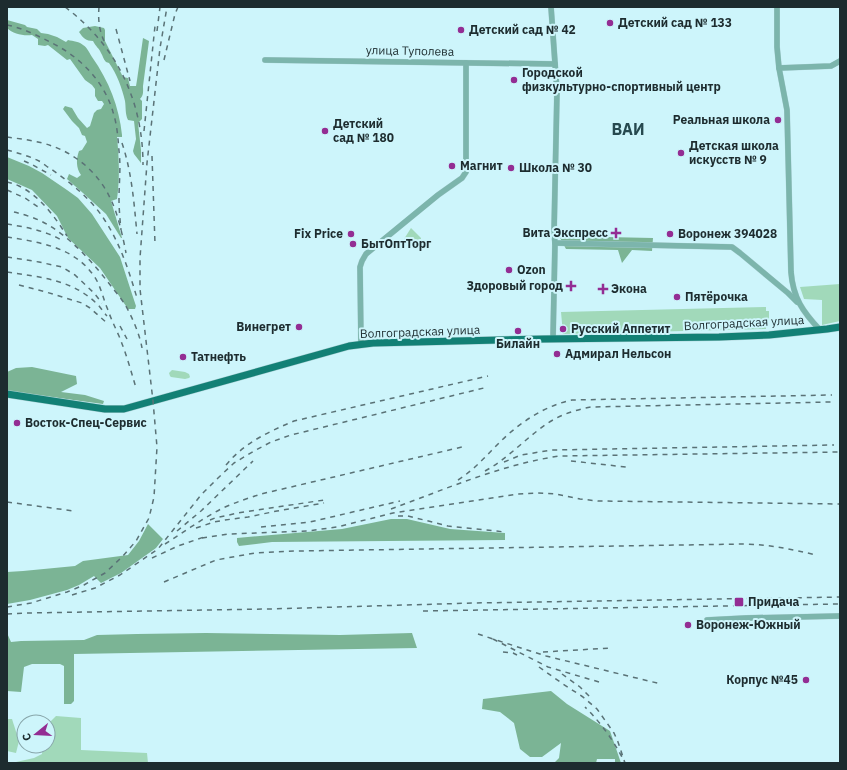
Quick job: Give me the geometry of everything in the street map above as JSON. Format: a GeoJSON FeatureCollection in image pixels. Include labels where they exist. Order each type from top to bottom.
{"type":"FeatureCollection","features":[{"type":"Feature","properties":{"kind":"main road","name":"Волгоградская улица"},"geometry":{"type":"LineString","coordinates":[[7,394],[105,409],[124,409],[349,346],[361,344],[553,339],[719,337],[769,335],[840,327]]}},
{"type":"Feature","properties":{"kind":"street"},"geometry":{"type":"LineString","coordinates":[[551,7],[556,91],[553,339]]}},
{"type":"Feature","properties":{"kind":"street"},"geometry":{"type":"LineString","coordinates":[[777,7],[778,68],[787,110],[792,284],[796,298],[820,330]]}},
{"type":"Feature","properties":{"kind":"street","name":"улица Туполева"},"geometry":{"type":"LineString","coordinates":[[265,60],[555,64]]}},
{"type":"Feature","properties":{"kind":"street"},"geometry":{"type":"LineString","coordinates":[[778,68],[831,66],[840,61]]}},
{"type":"Feature","properties":{"kind":"street"},"geometry":{"type":"LineString","coordinates":[[361,344],[360,267],[363,257],[438,195],[462,178],[466,172],[466,63]]}},
{"type":"Feature","properties":{"kind":"street"},"geometry":{"type":"LineString","coordinates":[[555,243],[732,247],[788,292],[803,309]]}},
{"type":"Feature","properties":{"kind":"street"},"geometry":{"type":"LineString","coordinates":[[707,620],[840,616]]}},
{"type":"Feature","properties":{"kind":"green space"},"geometry":{"type":"Polygon","coordinates":[[[7,20],[37,29],[41,33],[57,37],[66,42],[68,40],[82,44],[87,49],[103,75],[116,104],[121,125],[122,137],[117,137],[119,184],[117,199],[111,201],[122,238],[106,214],[67,179],[69,174],[77,178],[81,175],[77,166],[77,157],[79,151],[82,150],[87,142],[85,136],[82,135],[79,128],[63,109],[65,106],[72,108],[87,128],[90,126],[94,113],[101,109],[104,104],[102,101],[98,101],[95,96],[95,89],[85,80],[70,59],[67,60],[48,45],[38,45],[38,39],[32,35],[22,35],[12,32],[7,28],[7,20]]]}},
{"type":"Feature","properties":{"kind":"green space"},"geometry":{"type":"Polygon","coordinates":[[[95,26],[104,28],[105,41],[123,77],[128,78],[130,86],[136,86],[143,38],[149,41],[143,93],[140,99],[142,101],[142,119],[138,123],[141,163],[133,151],[136,139],[134,121],[128,120],[127,118],[124,96],[117,76],[109,63],[104,60],[93,41],[85,39],[79,32],[83,28],[95,26]]]}},
{"type":"Feature","properties":{"kind":"green space"},"geometry":{"type":"Polygon","coordinates":[[[7,157],[42,173],[78,198],[92,214],[120,257],[136,306],[135,309],[128,309],[100,268],[68,238],[57,216],[32,190],[7,179],[7,157]]]}},
{"type":"Feature","properties":{"kind":"green space"},"geometry":{"type":"Polygon","coordinates":[[[411,228],[421,238],[421,241],[404,242],[404,239],[411,228]]]}},
{"type":"Feature","properties":{"kind":"green space"},"geometry":{"type":"Polygon","coordinates":[[[559,236],[653,238],[652,251],[632,250],[622,263],[618,250],[566,249],[559,236]]]}},
{"type":"Feature","properties":{"kind":"green space"},"geometry":{"type":"Polygon","coordinates":[[[840,284],[840,321],[822,325],[822,300],[804,299],[800,287],[840,284]]]}},
{"type":"Feature","properties":{"kind":"green space"},"geometry":{"type":"Polygon","coordinates":[[[766,307],[766,311],[769,311],[769,320],[766,321],[766,329],[563,334],[561,312],[766,307]]]}},
{"type":"Feature","properties":{"kind":"green space"},"geometry":{"type":"Polygon","coordinates":[[[32,367],[76,376],[77,384],[61,392],[85,395],[104,401],[103,404],[7,391],[7,372],[16,368],[32,367]]]}},
{"type":"Feature","properties":{"kind":"green space"},"geometry":{"type":"Polygon","coordinates":[[[172,370],[185,372],[189,374],[190,377],[185,379],[171,377],[169,373],[172,370]]]}},
{"type":"Feature","properties":{"kind":"green space"},"geometry":{"type":"Polygon","coordinates":[[[391,519],[407,519],[450,529],[505,533],[505,540],[272,542],[239,546],[237,542],[237,538],[342,529],[391,519]]]}},
{"type":"Feature","properties":{"kind":"green space"},"geometry":{"type":"Polygon","coordinates":[[[148,524],[163,539],[156,548],[121,573],[101,583],[94,576],[67,590],[30,600],[7,604],[7,572],[75,566],[83,561],[128,555],[139,541],[148,524]]]}},
{"type":"Feature","properties":{"kind":"green space"},"geometry":{"type":"Polygon","coordinates":[[[7,633],[11,642],[84,640],[97,635],[137,634],[206,633],[340,635],[412,633],[417,648],[74,654],[74,701],[71,704],[64,704],[64,666],[60,664],[32,664],[24,667],[21,692],[7,691],[7,633]]]}},
{"type":"Feature","properties":{"kind":"green space"},"geometry":{"type":"Polygon","coordinates":[[[551,691],[567,704],[610,731],[621,763],[615,763],[615,759],[597,759],[596,763],[554,763],[559,758],[561,743],[542,757],[530,757],[520,749],[514,723],[500,712],[482,709],[483,699],[551,691]]]}},
{"type":"Feature","properties":{"kind":"green space"},"geometry":{"type":"Polygon","coordinates":[[[56,716],[81,718],[81,750],[147,753],[148,763],[15,763],[34,758],[42,754],[56,754],[56,716]]]}},
{"type":"Feature","properties":{"kind":"green space"},"geometry":{"type":"Polygon","coordinates":[[[7,719],[12,719],[16,732],[16,753],[7,751],[7,719]]]}},
{"type":"Feature","properties":{"kind":"railway"},"geometry":{"type":"LineString","coordinates":[[65,7],[83,22],[99,39],[113,57],[124,77],[132,97],[138,119],[142,141],[143,165]]}},
{"type":"Feature","properties":{"kind":"railway"},"geometry":{"type":"LineString","coordinates":[[99,7],[99,24],[104,41]]}},
{"type":"Feature","properties":{"kind":"railway"},"geometry":{"type":"LineString","coordinates":[[157,31],[160,7]]}},
{"type":"Feature","properties":{"kind":"railway"},"geometry":{"type":"LineString","coordinates":[[7,607],[31,603],[67,592],[84,585],[105,573],[136,541],[149,518],[154,497],[157,447],[140,289],[140,258],[147,163],[160,48],[167,7]]}},
{"type":"Feature","properties":{"kind":"railway"},"geometry":{"type":"LineString","coordinates":[[164,60],[178,7]]}},
{"type":"Feature","properties":{"kind":"railway"},"geometry":{"type":"LineString","coordinates":[[7,25],[30,32],[72,55],[90,71],[104,90],[113,112],[117,131],[120,163],[119,203],[121,230]]}},
{"type":"Feature","properties":{"kind":"railway"},"geometry":{"type":"LineString","coordinates":[[144,131],[155,26]]}},
{"type":"Feature","properties":{"kind":"railway"},"geometry":{"type":"LineString","coordinates":[[116,29],[130,81]]}},
{"type":"Feature","properties":{"kind":"railway"},"geometry":{"type":"LineString","coordinates":[[7,137],[47,144],[71,155],[87,167],[101,182],[114,206],[126,253]]}},
{"type":"Feature","properties":{"kind":"railway"},"geometry":{"type":"LineString","coordinates":[[122,143],[134,199],[137,234]]}},
{"type":"Feature","properties":{"kind":"railway"},"geometry":{"type":"LineString","coordinates":[[7,150],[40,162],[58,174],[87,198],[110,228],[127,267],[137,298]]}},
{"type":"Feature","properties":{"kind":"railway"},"geometry":{"type":"LineString","coordinates":[[152,156],[155,244]]}},
{"type":"Feature","properties":{"kind":"railway"},"geometry":{"type":"LineString","coordinates":[[24,161],[51,175]]}},
{"type":"Feature","properties":{"kind":"railway"},"geometry":{"type":"LineString","coordinates":[[7,182],[18,185],[34,195],[52,214],[67,236]]}},
{"type":"Feature","properties":{"kind":"railway"},"geometry":{"type":"LineString","coordinates":[[7,190],[25,198],[41,209]]}},
{"type":"Feature","properties":{"kind":"railway"},"geometry":{"type":"LineString","coordinates":[[14,212],[41,221],[50,226],[59,232],[91,261],[124,303],[135,325],[142,348]]}},
{"type":"Feature","properties":{"kind":"railway"},"geometry":{"type":"LineString","coordinates":[[7,224],[43,232],[63,241]]}},
{"type":"Feature","properties":{"kind":"railway"},"geometry":{"type":"LineString","coordinates":[[7,237],[43,244],[66,252],[86,266],[98,284],[124,349],[136,388]]}},
{"type":"Feature","properties":{"kind":"railway"},"geometry":{"type":"LineString","coordinates":[[7,257],[62,267],[75,275],[102,303]]}},
{"type":"Feature","properties":{"kind":"railway"},"geometry":{"type":"LineString","coordinates":[[7,272],[54,280],[75,288],[95,302],[107,316]]}},
{"type":"Feature","properties":{"kind":"railway"},"geometry":{"type":"LineString","coordinates":[[19,285],[82,303],[107,323]]}},
{"type":"Feature","properties":{"kind":"railway"},"geometry":{"type":"LineString","coordinates":[[120,326],[127,339]]}},
{"type":"Feature","properties":{"kind":"railway"},"geometry":{"type":"LineString","coordinates":[[226,465],[249,444],[275,429],[294,421],[488,376]]}},
{"type":"Feature","properties":{"kind":"railway"},"geometry":{"type":"LineString","coordinates":[[72,595],[95,588],[120,575],[158,549],[201,495],[218,478],[234,463],[271,442],[291,435],[488,387]]}},
{"type":"Feature","properties":{"kind":"railway"},"geometry":{"type":"LineString","coordinates":[[458,480],[475,467],[507,436],[532,416],[552,406],[572,400],[832,395]]}},
{"type":"Feature","properties":{"kind":"railway"},"geometry":{"type":"LineString","coordinates":[[485,471],[501,461],[550,421],[567,413],[591,407],[831,402]]}},
{"type":"Feature","properties":{"kind":"railway"},"geometry":{"type":"LineString","coordinates":[[504,462],[521,455],[552,450],[834,445]]}},
{"type":"Feature","properties":{"kind":"railway"},"geometry":{"type":"LineString","coordinates":[[165,544],[223,508],[261,494],[462,447]]}},
{"type":"Feature","properties":{"kind":"railway"},"geometry":{"type":"LineString","coordinates":[[391,509],[494,471],[559,456],[840,452]]}},
{"type":"Feature","properties":{"kind":"railway"},"geometry":{"type":"LineString","coordinates":[[177,531],[201,511],[253,461]]}},
{"type":"Feature","properties":{"kind":"railway"},"geometry":{"type":"LineString","coordinates":[[571,461],[626,467]]}},
{"type":"Feature","properties":{"kind":"railway"},"geometry":{"type":"LineString","coordinates":[[202,538],[229,534],[307,531],[337,527],[393,513],[518,494],[536,493],[556,494],[598,501],[840,504]]}},
{"type":"Feature","properties":{"kind":"railway"},"geometry":{"type":"LineString","coordinates":[[210,520],[238,513],[324,500]]}},
{"type":"Feature","properties":{"kind":"railway"},"geometry":{"type":"LineString","coordinates":[[261,527],[310,522],[400,501]]}},
{"type":"Feature","properties":{"kind":"railway"},"geometry":{"type":"LineString","coordinates":[[7,502],[74,511]]}},
{"type":"Feature","properties":{"kind":"railway"},"geometry":{"type":"LineString","coordinates":[[196,528],[214,522],[324,503]]}},
{"type":"Feature","properties":{"kind":"railway"},"geometry":{"type":"LineString","coordinates":[[398,516],[408,516],[448,526],[505,532]]}},
{"type":"Feature","properties":{"kind":"railway"},"geometry":{"type":"LineString","coordinates":[[152,558],[178,546],[207,536]]}},
{"type":"Feature","properties":{"kind":"railway"},"geometry":{"type":"LineString","coordinates":[[164,582],[216,560],[255,553],[296,551],[746,544],[764,545],[816,555]]}},
{"type":"Feature","properties":{"kind":"railway"},"geometry":{"type":"LineString","coordinates":[[7,614],[474,603],[840,597]]}},
{"type":"Feature","properties":{"kind":"railway"},"geometry":{"type":"LineString","coordinates":[[423,611],[840,604]]}},
{"type":"Feature","properties":{"kind":"railway"},"geometry":{"type":"LineString","coordinates":[[478,634],[493,639]]}},
{"type":"Feature","properties":{"kind":"railway"},"geometry":{"type":"LineString","coordinates":[[599,682],[548,667],[493,639],[546,656],[661,684]]}},
{"type":"Feature","properties":{"kind":"railway"},"geometry":{"type":"LineString","coordinates":[[543,652],[611,648]]}},
{"type":"Feature","properties":{"kind":"railway"},"geometry":{"type":"LineString","coordinates":[[503,652],[517,655]]}},
{"type":"Feature","properties":{"kind":"railway"},"geometry":{"type":"LineString","coordinates":[[539,667],[583,697],[597,709],[614,733],[625,763],[607,733],[585,707]]}},
{"type":"Feature","properties":{"kind":"railway"},"geometry":{"type":"LineString","coordinates":[[562,674],[580,687],[590,697]]}},
{"type":"Feature","properties":{"kind":"place","name":"Детский сад № 133"},"geometry":{"type":"Point","coordinates":[610,23]}},
{"type":"Feature","properties":{"kind":"place","name":"Детский сад № 42"},"geometry":{"type":"Point","coordinates":[461,30]}},
{"type":"Feature","properties":{"kind":"place","name":"Городской физкультурно-спортивный центр"},"geometry":{"type":"Point","coordinates":[514,80]}},
{"type":"Feature","properties":{"kind":"place","name":"Реальная школа"},"geometry":{"type":"Point","coordinates":[778,120]}},
{"type":"Feature","properties":{"kind":"place","name":"Детский сад № 180"},"geometry":{"type":"Point","coordinates":[325,131]}},
{"type":"Feature","properties":{"kind":"place","name":"Детская школа искусств № 9"},"geometry":{"type":"Point","coordinates":[681,153]}},
{"type":"Feature","properties":{"kind":"place","name":"Магнит"},"geometry":{"type":"Point","coordinates":[452,166]}},
{"type":"Feature","properties":{"kind":"place","name":"Школа № 30"},"geometry":{"type":"Point","coordinates":[511,168]}},
{"type":"Feature","properties":{"kind":"place","name":"Вита Экспресс"},"geometry":{"type":"Point","coordinates":[616,233]}},
{"type":"Feature","properties":{"kind":"place","name":"Fix Price"},"geometry":{"type":"Point","coordinates":[351,234]}},
{"type":"Feature","properties":{"kind":"place","name":"Воронеж 394028"},"geometry":{"type":"Point","coordinates":[670,234]}},
{"type":"Feature","properties":{"kind":"place","name":"БытОптТорг"},"geometry":{"type":"Point","coordinates":[353,244]}},
{"type":"Feature","properties":{"kind":"place","name":"Ozon"},"geometry":{"type":"Point","coordinates":[509,270]}},
{"type":"Feature","properties":{"kind":"place","name":"Здоровый город"},"geometry":{"type":"Point","coordinates":[571,286]}},
{"type":"Feature","properties":{"kind":"place","name":"Экона"},"geometry":{"type":"Point","coordinates":[603,289]}},
{"type":"Feature","properties":{"kind":"place","name":"Пятёрочка"},"geometry":{"type":"Point","coordinates":[677,297]}},
{"type":"Feature","properties":{"kind":"place","name":"Винегрет"},"geometry":{"type":"Point","coordinates":[299,327]}},
{"type":"Feature","properties":{"kind":"place","name":"Русский Аппетит"},"geometry":{"type":"Point","coordinates":[563,329]}},
{"type":"Feature","properties":{"kind":"place","name":"Билайн"},"geometry":{"type":"Point","coordinates":[518,331]}},
{"type":"Feature","properties":{"kind":"place","name":"Адмирал Нельсон"},"geometry":{"type":"Point","coordinates":[557,354]}},
{"type":"Feature","properties":{"kind":"place","name":"Татнефть"},"geometry":{"type":"Point","coordinates":[183,357]}},
{"type":"Feature","properties":{"kind":"place","name":"Восток-Спец-Сервис"},"geometry":{"type":"Point","coordinates":[17,423]}},
{"type":"Feature","properties":{"kind":"place","name":"Придача"},"geometry":{"type":"Point","coordinates":[739,602]}},
{"type":"Feature","properties":{"kind":"place","name":"Воронеж-Южный"},"geometry":{"type":"Point","coordinates":[688,625]}},
{"type":"Feature","properties":{"kind":"place","name":"Корпус №45"},"geometry":{"type":"Point","coordinates":[806,680]}},
{"type":"Feature","properties":{"kind":"district","name":"ВАИ"},"geometry":{"type":"Point","coordinates":[628,129]}}]}
